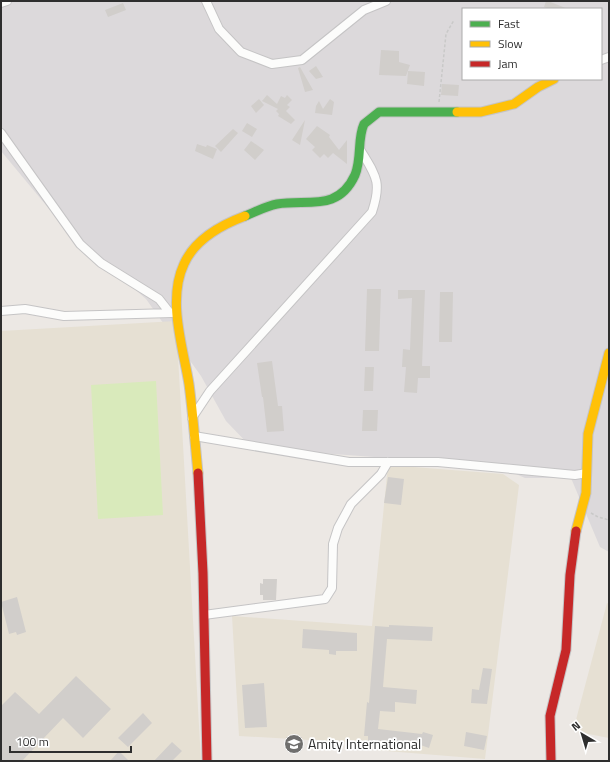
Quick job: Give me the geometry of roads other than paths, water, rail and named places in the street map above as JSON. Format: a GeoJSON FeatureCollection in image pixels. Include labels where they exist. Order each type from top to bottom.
{"type":"FeatureCollection","features":[{"type":"Feature","properties":{"kind":"street"},"geometry":{"type":"LineString","coordinates":[[1,3],[7,1]]}},
{"type":"Feature","properties":{"kind":"street"},"geometry":{"type":"LineString","coordinates":[[206,1],[219,29],[241,52],[272,64],[302,60],[364,10],[386,1]]}},
{"type":"Feature","properties":{"kind":"street"},"geometry":{"type":"LineString","coordinates":[[207,761],[204,615],[194,436],[189,386],[173,313],[178,280],[190,252],[205,236],[225,222],[275,204],[319,204],[332,200],[352,184],[361,151],[360,131],[368,118],[379,112],[482,112],[514,104],[538,87],[552,80]]}},
{"type":"Feature","properties":{"kind":"street"},"geometry":{"type":"LineString","coordinates":[[1,133],[80,244],[101,263],[159,299],[173,313]]}},
{"type":"Feature","properties":{"kind":"street"},"geometry":{"type":"LineString","coordinates":[[192,418],[210,392],[372,212],[377,198],[376,176],[361,151]]}},
{"type":"Feature","properties":{"kind":"street"},"geometry":{"type":"LineString","coordinates":[[1,311],[25,309],[64,316],[173,313]]}},
{"type":"Feature","properties":{"kind":"street"},"geometry":{"type":"LineString","coordinates":[[551,761],[550,716],[555,690],[566,650],[576,522],[583,508],[586,493],[588,434],[609,353]]}},
{"type":"Feature","properties":{"kind":"street"},"geometry":{"type":"LineString","coordinates":[[194,436],[349,462],[438,462],[575,475],[587,473]]}},
{"type":"Feature","properties":{"kind":"street"},"geometry":{"type":"LineString","coordinates":[[204,615],[326,599],[332,588],[333,544],[338,528],[351,504],[381,474],[388,462]]}},
{"type":"Feature","properties":{"kind":"place","name":"Amity International"},"geometry":{"type":"Point","coordinates":[294,744]}}]}
